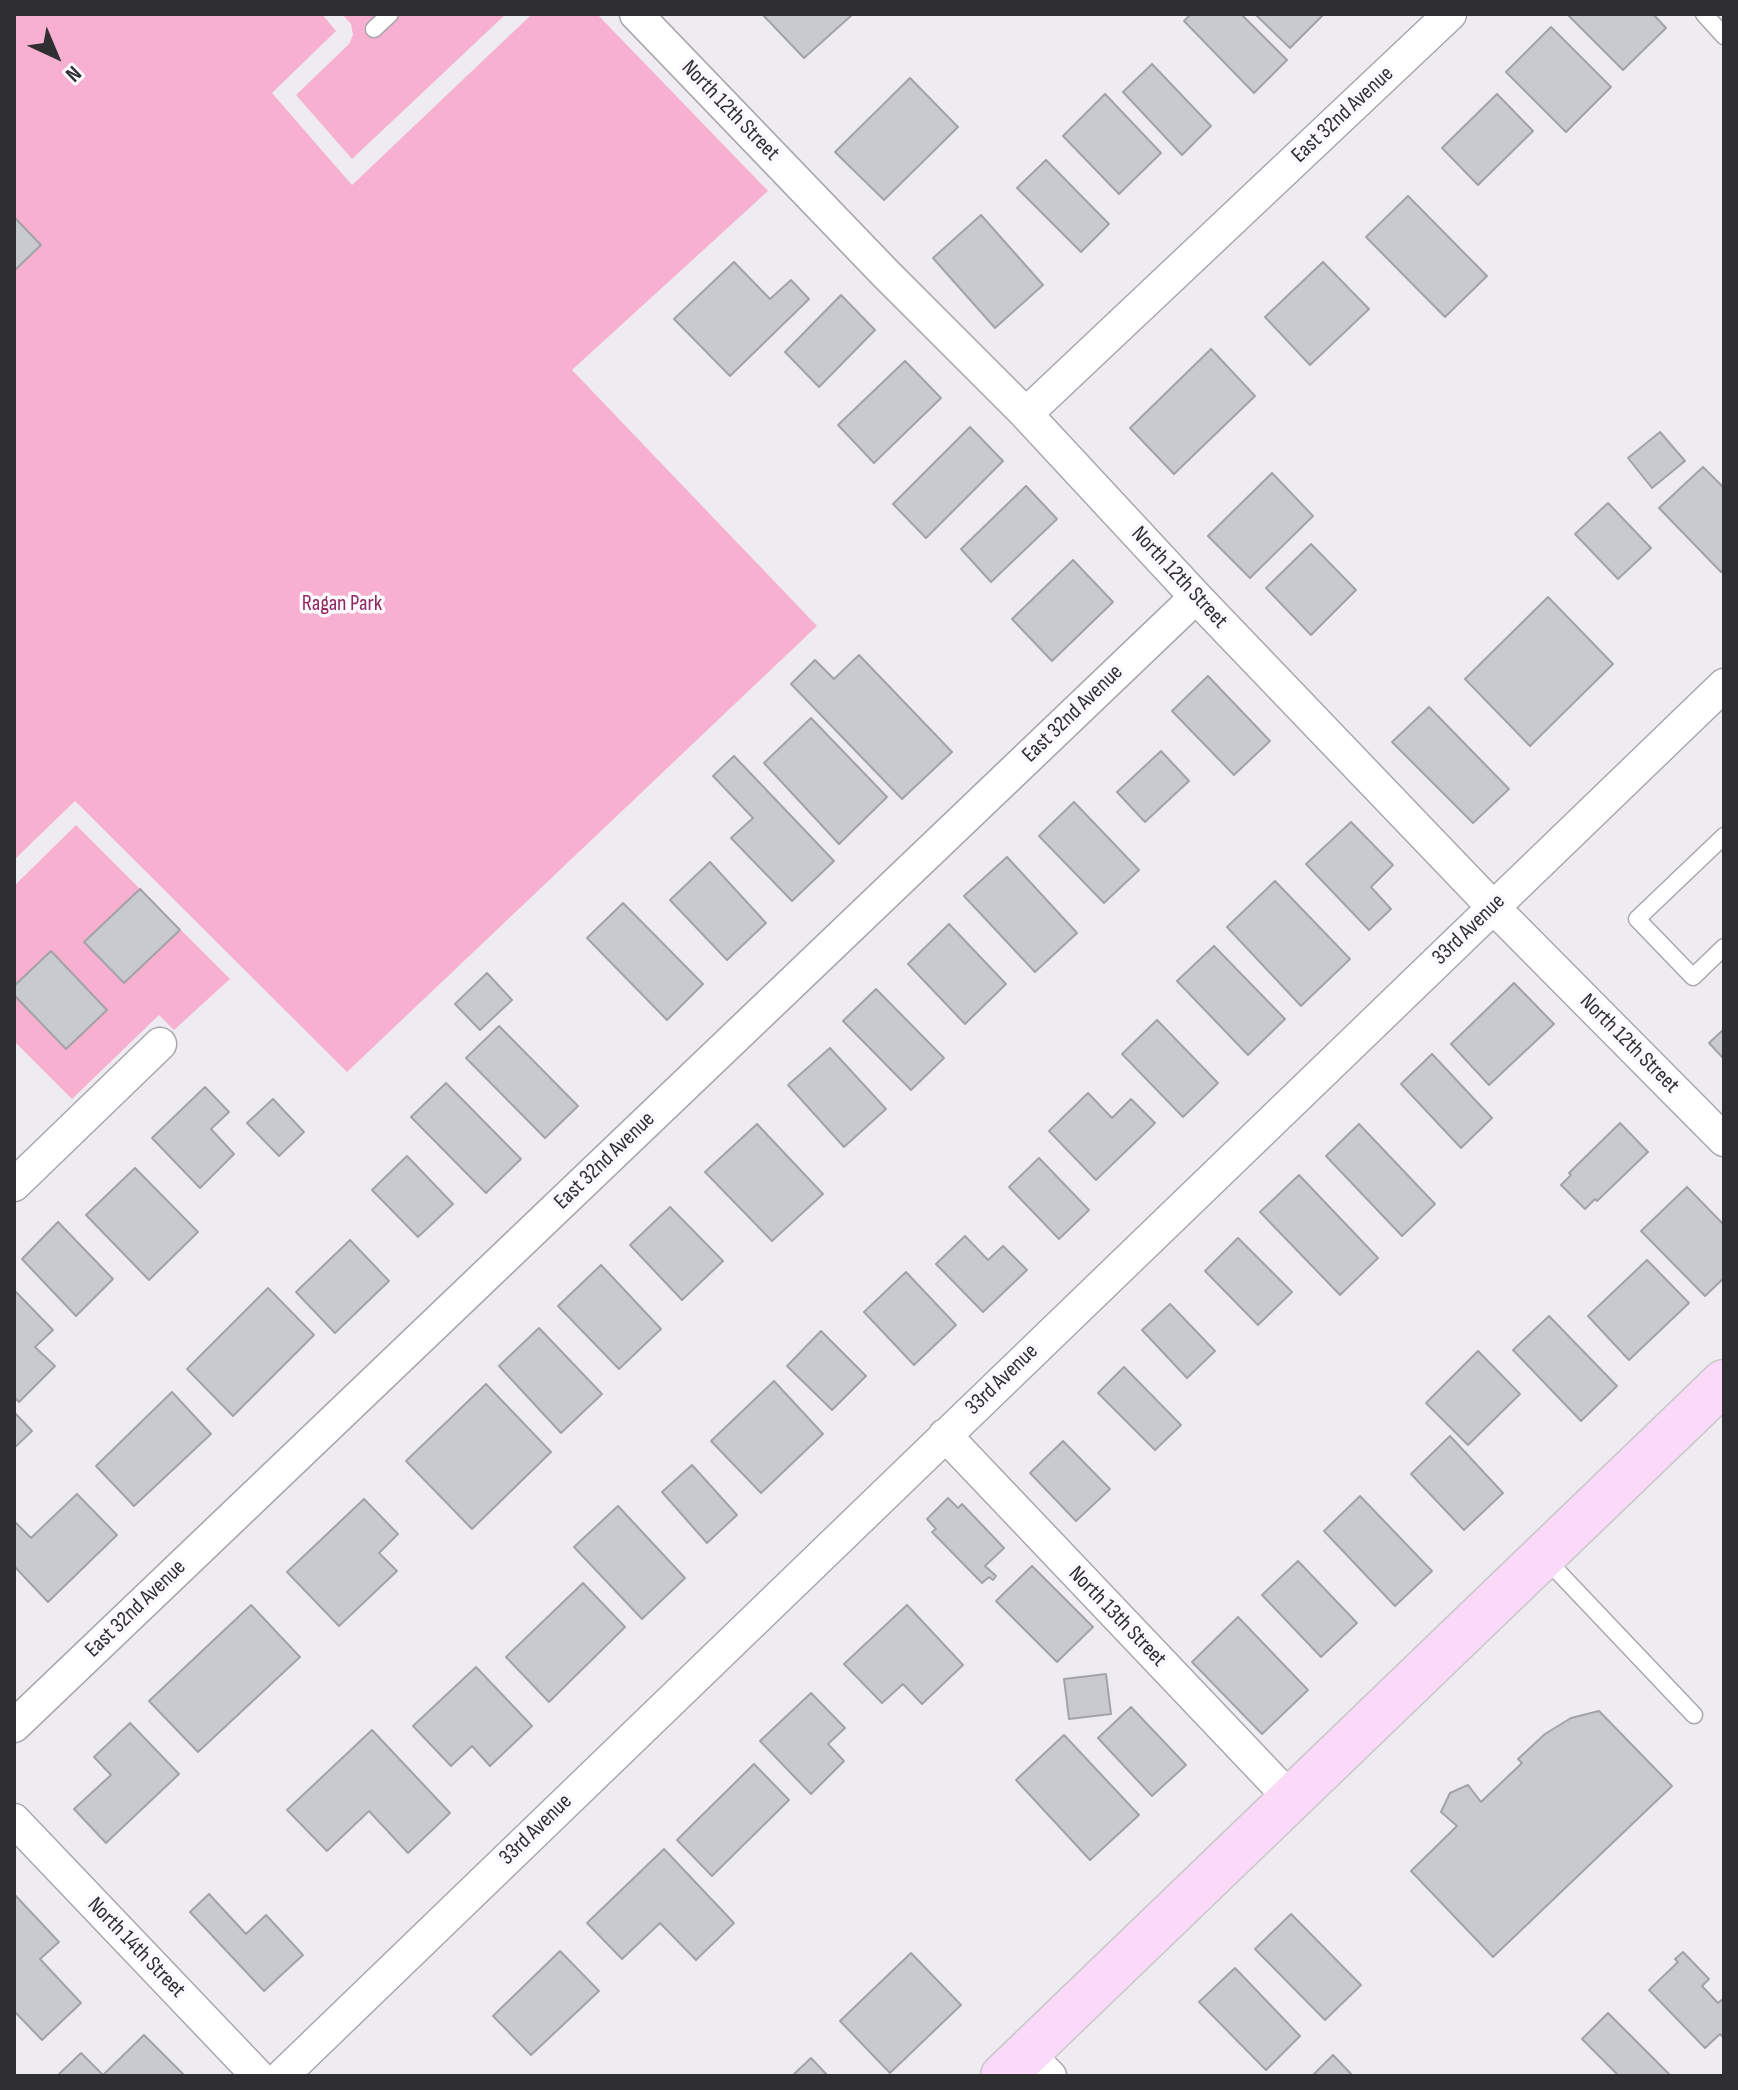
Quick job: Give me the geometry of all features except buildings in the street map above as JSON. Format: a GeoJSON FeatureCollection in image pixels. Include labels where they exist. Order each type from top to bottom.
{"type":"FeatureCollection","features":[{"type":"Feature","properties":{"kind":"main road"},"geometry":{"type":"LineString","coordinates":[[1027,2068],[1290,1798],[1724,1382]]}},
{"type":"Feature","properties":{"kind":"street","name":"North 12th Street"},"geometry":{"type":"LineString","coordinates":[[636,14],[885,273],[1026,414],[1196,597],[1493,907],[1724,1140]]}},
{"type":"Feature","properties":{"kind":"street","name":"East 32nd Avenue"},"geometry":{"type":"LineString","coordinates":[[1026,414],[1450,14]]}},
{"type":"Feature","properties":{"kind":"street","name":"East 32nd Avenue"},"geometry":{"type":"LineString","coordinates":[[14,1726],[1196,597]]}},
{"type":"Feature","properties":{"kind":"street","name":"33rd Avenue"},"geometry":{"type":"LineString","coordinates":[[282,2076],[1724,685]]}},
{"type":"Feature","properties":{"kind":"street"},"geometry":{"type":"LineString","coordinates":[[14,1185],[160,1044]]}},
{"type":"Feature","properties":{"kind":"street","name":"North 13th Street"},"geometry":{"type":"LineString","coordinates":[[945,1435],[1290,1798]]}},
{"type":"Feature","properties":{"kind":"street","name":"North 14th Street"},"geometry":{"type":"LineString","coordinates":[[14,1820],[258,2076]]}},
{"type":"Feature","properties":{"kind":"lane"},"geometry":{"type":"LineString","coordinates":[[374,29],[390,14]]}},
{"type":"Feature","properties":{"kind":"lane"},"geometry":{"type":"LineString","coordinates":[[1704,14],[1724,36]]}},
{"type":"Feature","properties":{"kind":"lane"},"geometry":{"type":"LineString","coordinates":[[1724,836],[1637,919],[1693,977],[1724,947]]}},
{"type":"Feature","properties":{"kind":"lane"},"geometry":{"type":"LineString","coordinates":[[1543,1556],[1694,1715]]}},
{"type":"Feature","properties":{"kind":"green space","name":"Ragan Park"},"geometry":{"type":"Polygon","coordinates":[[[14,14],[322,14],[336,31],[272,93],[352,185],[532,14],[597,14],[768,191],[572,370],[817,626],[347,1072],[75,801],[14,860],[14,14]]]}},
{"type":"Feature","properties":{"kind":"green space"},"geometry":{"type":"Polygon","coordinates":[[[342,14],[506,14],[352,159],[296,95],[349,44],[353,35],[351,24],[342,14]]]}},
{"type":"Feature","properties":{"kind":"green space"},"geometry":{"type":"Polygon","coordinates":[[[76,825],[230,979],[174,1030],[159,1015],[72,1099],[14,1041],[14,886],[76,825]]]}}]}
